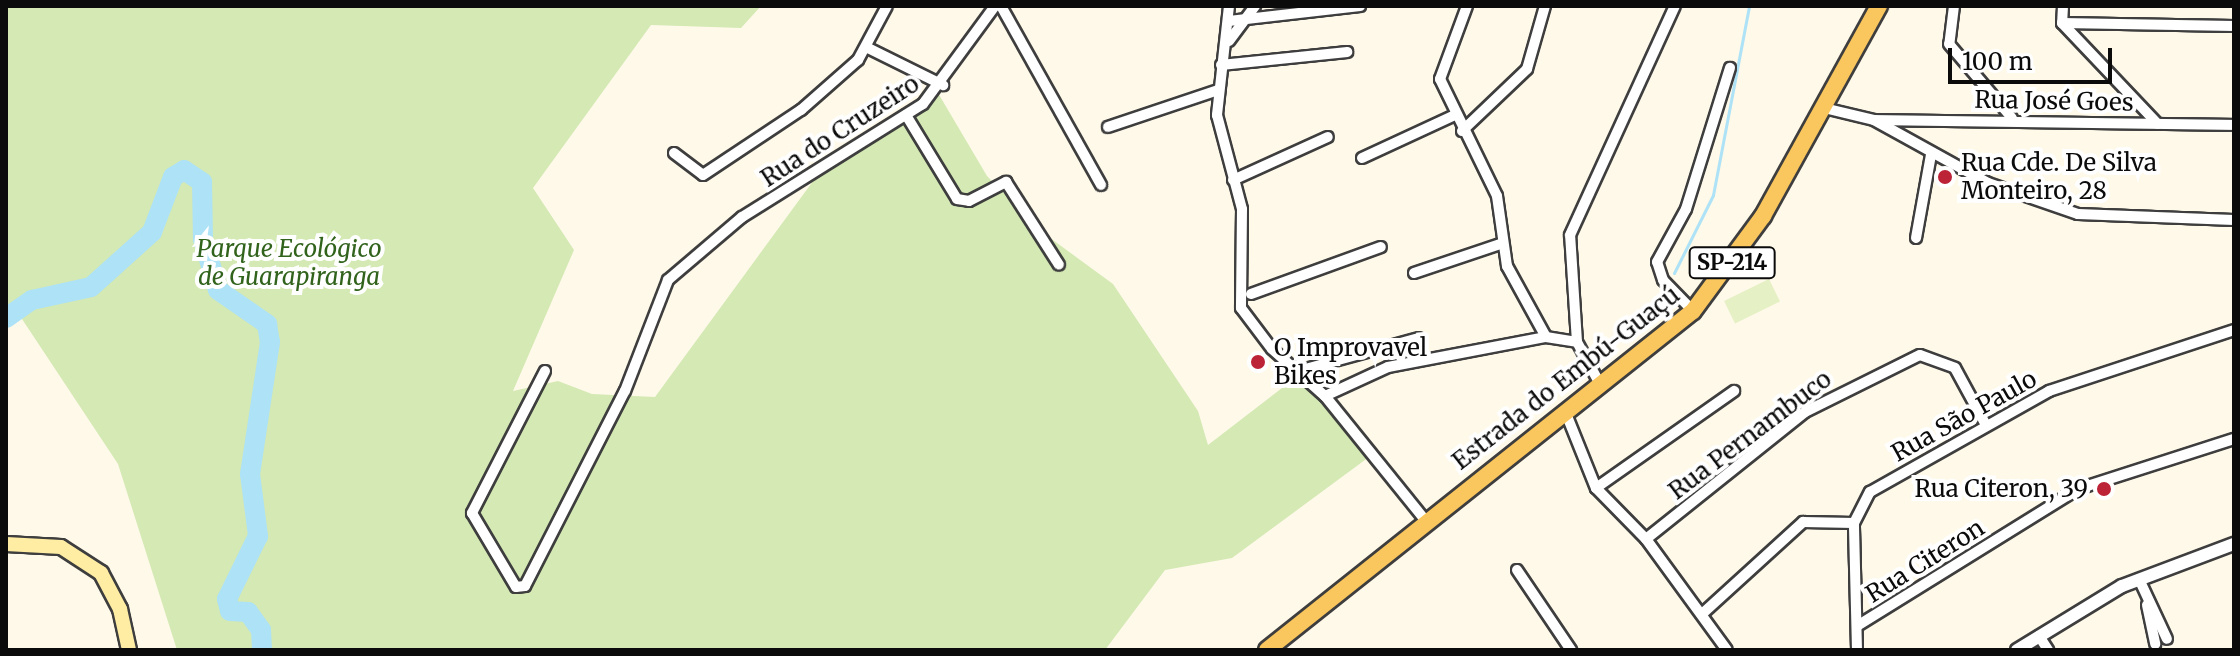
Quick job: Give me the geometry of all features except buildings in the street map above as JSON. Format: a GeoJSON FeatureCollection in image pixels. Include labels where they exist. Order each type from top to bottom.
{"type":"FeatureCollection","features":[{"type":"Feature","properties":{"kind":"main road","name":"Estrada do Embú-Guaçú"},"geometry":{"type":"LineString","coordinates":[[1267,650],[1425,520],[1693,311],[1763,216],[1879,6]]}},
{"type":"Feature","properties":{"kind":"main road"},"geometry":{"type":"LineString","coordinates":[[6,544],[61,547],[101,573],[120,609],[129,650]]}},
{"type":"Feature","properties":{"kind":"street"},"geometry":{"type":"LineString","coordinates":[[674,153],[707,174],[826,92],[868,48],[887,6]]}},
{"type":"Feature","properties":{"kind":"street"},"geometry":{"type":"LineString","coordinates":[[998,6],[1101,185]]}},
{"type":"Feature","properties":{"kind":"street","name":"Rua do Cruzeiro"},"geometry":{"type":"LineString","coordinates":[[545,371],[472,513],[516,587],[525,586],[625,391],[668,280],[718,235],[906,115],[943,85],[998,6]]}},
{"type":"Feature","properties":{"kind":"street"},"geometry":{"type":"LineString","coordinates":[[1229,6],[1229,41],[1221,65],[1218,90],[1244,232],[1246,297],[1259,335],[1325,396],[1425,520]]}},
{"type":"Feature","properties":{"kind":"street"},"geometry":{"type":"LineString","coordinates":[[1229,41],[1247,22],[1255,6]]}},
{"type":"Feature","properties":{"kind":"street"},"geometry":{"type":"LineString","coordinates":[[1229,21],[1247,22],[1360,6]]}},
{"type":"Feature","properties":{"kind":"street"},"geometry":{"type":"LineString","coordinates":[[1467,6],[1440,75],[1453,116],[1497,196],[1500,244],[1546,337]]}},
{"type":"Feature","properties":{"kind":"street"},"geometry":{"type":"LineString","coordinates":[[1462,131],[1527,69],[1545,6]]}},
{"type":"Feature","properties":{"kind":"street"},"geometry":{"type":"LineString","coordinates":[[1600,384],[1577,342],[1570,235],[1675,6]]}},
{"type":"Feature","properties":{"kind":"street"},"geometry":{"type":"LineString","coordinates":[[1954,6],[1949,44],[2012,118]]}},
{"type":"Feature","properties":{"kind":"street"},"geometry":{"type":"LineString","coordinates":[[2063,6],[2062,23],[2158,124]]}},
{"type":"Feature","properties":{"kind":"street"},"geometry":{"type":"LineString","coordinates":[[2062,23],[2234,26]]}},
{"type":"Feature","properties":{"kind":"street"},"geometry":{"type":"LineString","coordinates":[[868,48],[943,85]]}},
{"type":"Feature","properties":{"kind":"street"},"geometry":{"type":"LineString","coordinates":[[1221,65],[1347,52]]}},
{"type":"Feature","properties":{"kind":"street"},"geometry":{"type":"LineString","coordinates":[[1693,311],[1657,271],[1686,209],[1730,68]]}},
{"type":"Feature","properties":{"kind":"street"},"geometry":{"type":"LineString","coordinates":[[1108,127],[1218,90]]}},
{"type":"Feature","properties":{"kind":"street"},"geometry":{"type":"LineString","coordinates":[[1824,108],[1874,120],[1931,155],[2078,214],[2234,220]]}},
{"type":"Feature","properties":{"kind":"street"},"geometry":{"type":"LineString","coordinates":[[906,115],[957,199],[969,201],[1006,182],[1059,265]]}},
{"type":"Feature","properties":{"kind":"street"},"geometry":{"type":"LineString","coordinates":[[1362,158],[1453,116]]}},
{"type":"Feature","properties":{"kind":"street","name":"Rua José Goes"},"geometry":{"type":"LineString","coordinates":[[1874,120],[2012,118],[2234,125]]}},
{"type":"Feature","properties":{"kind":"street"},"geometry":{"type":"LineString","coordinates":[[1233,180],[1328,137]]}},
{"type":"Feature","properties":{"kind":"street"},"geometry":{"type":"LineString","coordinates":[[1916,238],[1931,155]]}},
{"type":"Feature","properties":{"kind":"street"},"geometry":{"type":"LineString","coordinates":[[1414,273],[1500,244]]}},
{"type":"Feature","properties":{"kind":"street"},"geometry":{"type":"LineString","coordinates":[[1246,297],[1381,247]]}},
{"type":"Feature","properties":{"kind":"street","name":"Rua São Paulo"},"geometry":{"type":"LineString","coordinates":[[1854,523],[1870,492],[2049,391],[2234,330]]}},
{"type":"Feature","properties":{"kind":"street"},"geometry":{"type":"LineString","coordinates":[[1325,396],[1388,367],[1546,337],[1577,342]]}},
{"type":"Feature","properties":{"kind":"street"},"geometry":{"type":"LineString","coordinates":[[1298,371],[1419,338]]}},
{"type":"Feature","properties":{"kind":"street","name":"Rua Pernambuco"},"geometry":{"type":"LineString","coordinates":[[1646,539],[1824,400],[1920,355],[1955,368],[1986,425]]}},
{"type":"Feature","properties":{"kind":"street"},"geometry":{"type":"LineString","coordinates":[[1596,488],[1734,391]]}},
{"type":"Feature","properties":{"kind":"street"},"geometry":{"type":"LineString","coordinates":[[1565,411],[1596,488],[1646,539],[1727,650]]}},
{"type":"Feature","properties":{"kind":"street","name":"Rua Citeron"},"geometry":{"type":"LineString","coordinates":[[1857,626],[2078,489],[2234,439]]}},
{"type":"Feature","properties":{"kind":"street"},"geometry":{"type":"LineString","coordinates":[[1702,614],[1803,522],[1854,523],[1857,650]]}},
{"type":"Feature","properties":{"kind":"street"},"geometry":{"type":"LineString","coordinates":[[2017,650],[2139,579],[2234,544]]}},
{"type":"Feature","properties":{"kind":"street"},"geometry":{"type":"LineString","coordinates":[[1517,570],[1571,650]]}},
{"type":"Feature","properties":{"kind":"street"},"geometry":{"type":"LineString","coordinates":[[2139,579],[2155,644]]}},
{"type":"Feature","properties":{"kind":"street"},"geometry":{"type":"LineString","coordinates":[[2147,605],[2167,639]]}},
{"type":"Feature","properties":{"kind":"street"},"geometry":{"type":"LineString","coordinates":[[2039,636],[2048,650]]}},
{"type":"Feature","properties":{"kind":"green space","name":"Parque Ecológico de Guarapiranga"},"geometry":{"type":"Polygon","coordinates":[[[6,6],[761,6],[741,28],[651,25],[533,188],[574,250],[513,391],[558,381],[592,394],[655,397],[819,173],[938,93],[987,176],[1042,232],[1113,284],[1198,411],[1208,445],[1299,375],[1325,396],[1369,457],[1232,558],[1165,570],[1105,650],[177,650],[118,464],[22,319],[6,316],[6,6]]]}},
{"type":"Feature","properties":{"kind":"green space"},"geometry":{"type":"Polygon","coordinates":[[[1769,279],[1780,301],[1735,323],[1724,301],[1769,279]]]}},
{"type":"Feature","properties":{"kind":"waterway"},"geometry":{"type":"LineString","coordinates":[[1674,273],[1713,195],[1749,6]]}},
{"type":"Feature","properties":{"kind":"waterway"},"geometry":{"type":"LineString","coordinates":[[6,318],[32,300],[91,287],[152,232],[173,177],[184,170],[202,182],[203,239],[218,290],[267,324],[270,342],[250,474],[258,536],[227,599],[230,611],[248,612],[261,630],[262,650]]}},
{"type":"Feature","properties":{"kind":"place","name":"Rua Cde. De Silva Monteiro, 28"},"geometry":{"type":"Point","coordinates":[1945,177]}},
{"type":"Feature","properties":{"kind":"place","name":"O Improvavel Bikes"},"geometry":{"type":"Point","coordinates":[1258,362]}},
{"type":"Feature","properties":{"kind":"place","name":"Rua Citeron, 39"},"geometry":{"type":"Point","coordinates":[2104,489]}}]}
